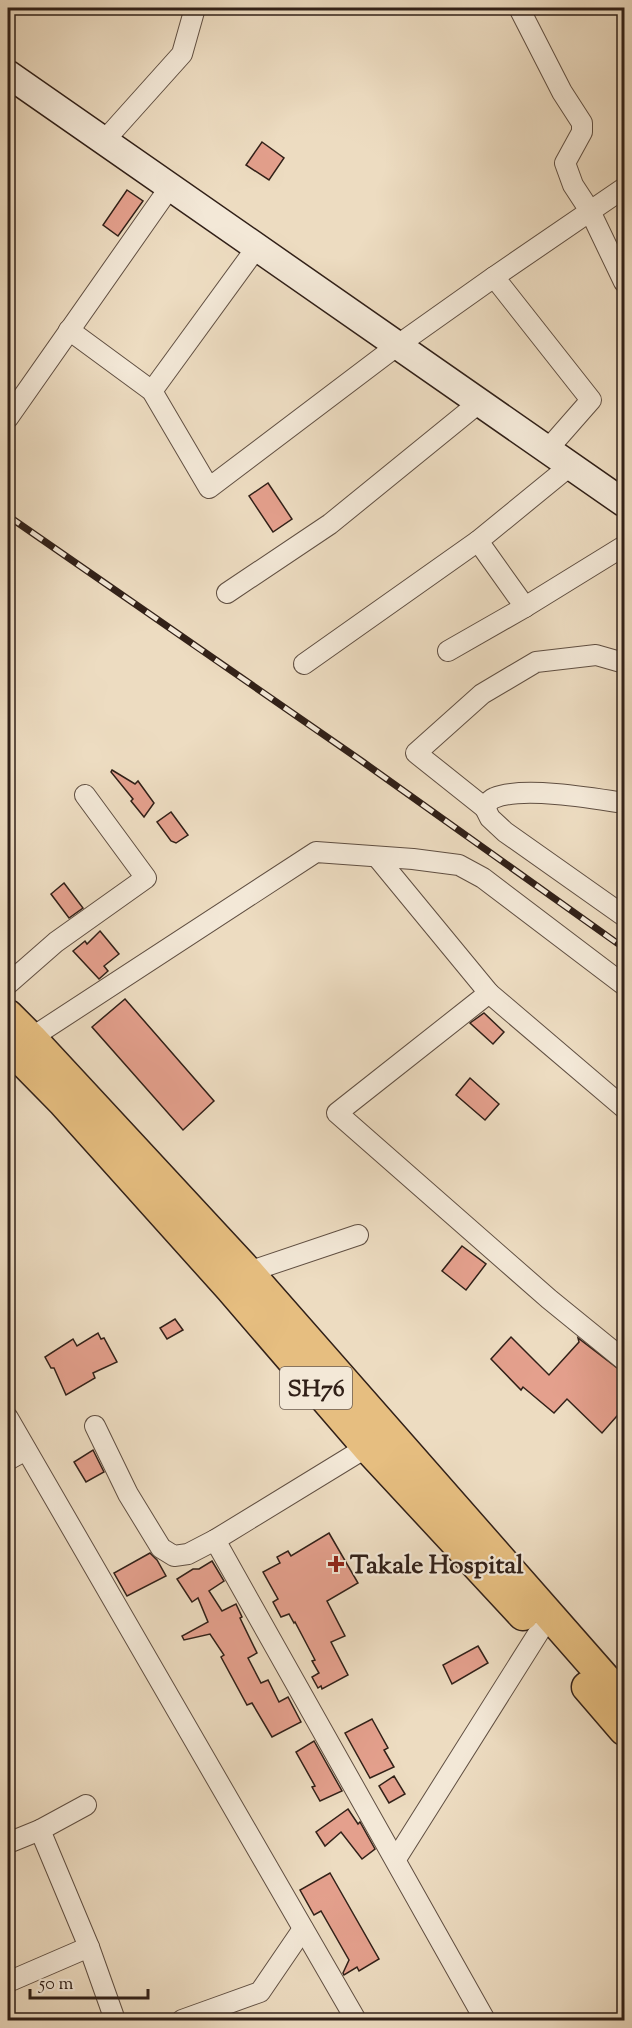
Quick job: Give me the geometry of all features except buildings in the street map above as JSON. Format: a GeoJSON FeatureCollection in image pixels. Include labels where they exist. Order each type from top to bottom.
{"type":"FeatureCollection","features":[{"type":"Feature","properties":{"kind":"main road","name":"SH76"},"geometry":{"type":"LineString","coordinates":[[8,1015],[20,1042],[63,1102],[222,1280],[366,1447],[539,1632],[624,1730]]}},
{"type":"Feature","properties":{"kind":"main road","name":"SH76"},"geometry":{"type":"LineString","coordinates":[[20,1042],[248,1272],[624,1700]]}},
{"type":"Feature","properties":{"kind":"street"},"geometry":{"type":"LineString","coordinates":[[104,141],[182,54],[195,8]]}},
{"type":"Feature","properties":{"kind":"street"},"geometry":{"type":"LineString","coordinates":[[519,8],[562,92],[582,123],[582,132],[565,163],[573,185],[590,211],[624,282]]}},
{"type":"Feature","properties":{"kind":"street"},"geometry":{"type":"LineString","coordinates":[[8,74],[624,502]]}},
{"type":"Feature","properties":{"kind":"street"},"geometry":{"type":"LineString","coordinates":[[8,418],[170,187]]}},
{"type":"Feature","properties":{"kind":"street"},"geometry":{"type":"LineString","coordinates":[[69,330],[152,391],[209,488],[398,345],[624,188]]}},
{"type":"Feature","properties":{"kind":"street"},"geometry":{"type":"LineString","coordinates":[[152,391],[257,247]]}},
{"type":"Feature","properties":{"kind":"street"},"geometry":{"type":"LineString","coordinates":[[494,277],[591,400],[548,449]]}},
{"type":"Feature","properties":{"kind":"street"},"geometry":{"type":"LineString","coordinates":[[227,593],[330,524],[480,402]]}},
{"type":"Feature","properties":{"kind":"street"},"geometry":{"type":"LineString","coordinates":[[304,664],[478,541],[571,465]]}},
{"type":"Feature","properties":{"kind":"street"},"geometry":{"type":"LineString","coordinates":[[478,541],[525,607]]}},
{"type":"Feature","properties":{"kind":"street"},"geometry":{"type":"LineString","coordinates":[[448,651],[624,546]]}},
{"type":"Feature","properties":{"kind":"street"},"geometry":{"type":"LineString","coordinates":[[624,663],[596,655],[536,662],[482,694],[416,753],[485,808],[490,818],[505,832],[624,916]]}},
{"type":"Feature","properties":{"kind":"street"},"geometry":{"type":"LineString","coordinates":[[485,808],[495,797],[512,794],[569,795],[624,803]]}},
{"type":"Feature","properties":{"kind":"street"},"geometry":{"type":"LineString","coordinates":[[8,984],[56,942],[146,878],[85,795]]}},
{"type":"Feature","properties":{"kind":"street"},"geometry":{"type":"LineString","coordinates":[[20,1042],[316,852],[412,859],[459,866],[483,878],[624,984]]}},
{"type":"Feature","properties":{"kind":"street"},"geometry":{"type":"LineString","coordinates":[[377,857],[489,993],[624,1108]]}},
{"type":"Feature","properties":{"kind":"street"},"geometry":{"type":"LineString","coordinates":[[489,993],[337,1113],[549,1299],[624,1360]]}},
{"type":"Feature","properties":{"kind":"street"},"geometry":{"type":"LineString","coordinates":[[248,1272],[358,1235]]}},
{"type":"Feature","properties":{"kind":"street"},"geometry":{"type":"LineString","coordinates":[[8,1418],[356,2020]]}},
{"type":"Feature","properties":{"kind":"street"},"geometry":{"type":"LineString","coordinates":[[95,1426],[128,1494],[161,1548],[174,1556],[188,1554],[215,1540],[366,1447]]}},
{"type":"Feature","properties":{"kind":"street"},"geometry":{"type":"LineString","coordinates":[[8,1460],[26,1450]]}},
{"type":"Feature","properties":{"kind":"street"},"geometry":{"type":"LineString","coordinates":[[215,1540],[485,2020]]}},
{"type":"Feature","properties":{"kind":"street"},"geometry":{"type":"LineString","coordinates":[[396,1859],[539,1632]]}},
{"type":"Feature","properties":{"kind":"street"},"geometry":{"type":"LineString","coordinates":[[8,1843],[40,1830],[86,1805]]}},
{"type":"Feature","properties":{"kind":"street"},"geometry":{"type":"LineString","coordinates":[[40,1830],[89,1947],[115,2020]]}},
{"type":"Feature","properties":{"kind":"street"},"geometry":{"type":"LineString","coordinates":[[182,2020],[260,1992],[303,1929]]}},
{"type":"Feature","properties":{"kind":"street"},"geometry":{"type":"LineString","coordinates":[[8,1982],[89,1947]]}},
{"type":"Feature","properties":{"kind":"railway"},"geometry":{"type":"LineString","coordinates":[[8,516],[363,762],[624,948]]}},
{"type":"Feature","properties":{"kind":"place","name":"Takale Hospital"},"geometry":{"type":"Point","coordinates":[336,1564]}}]}
